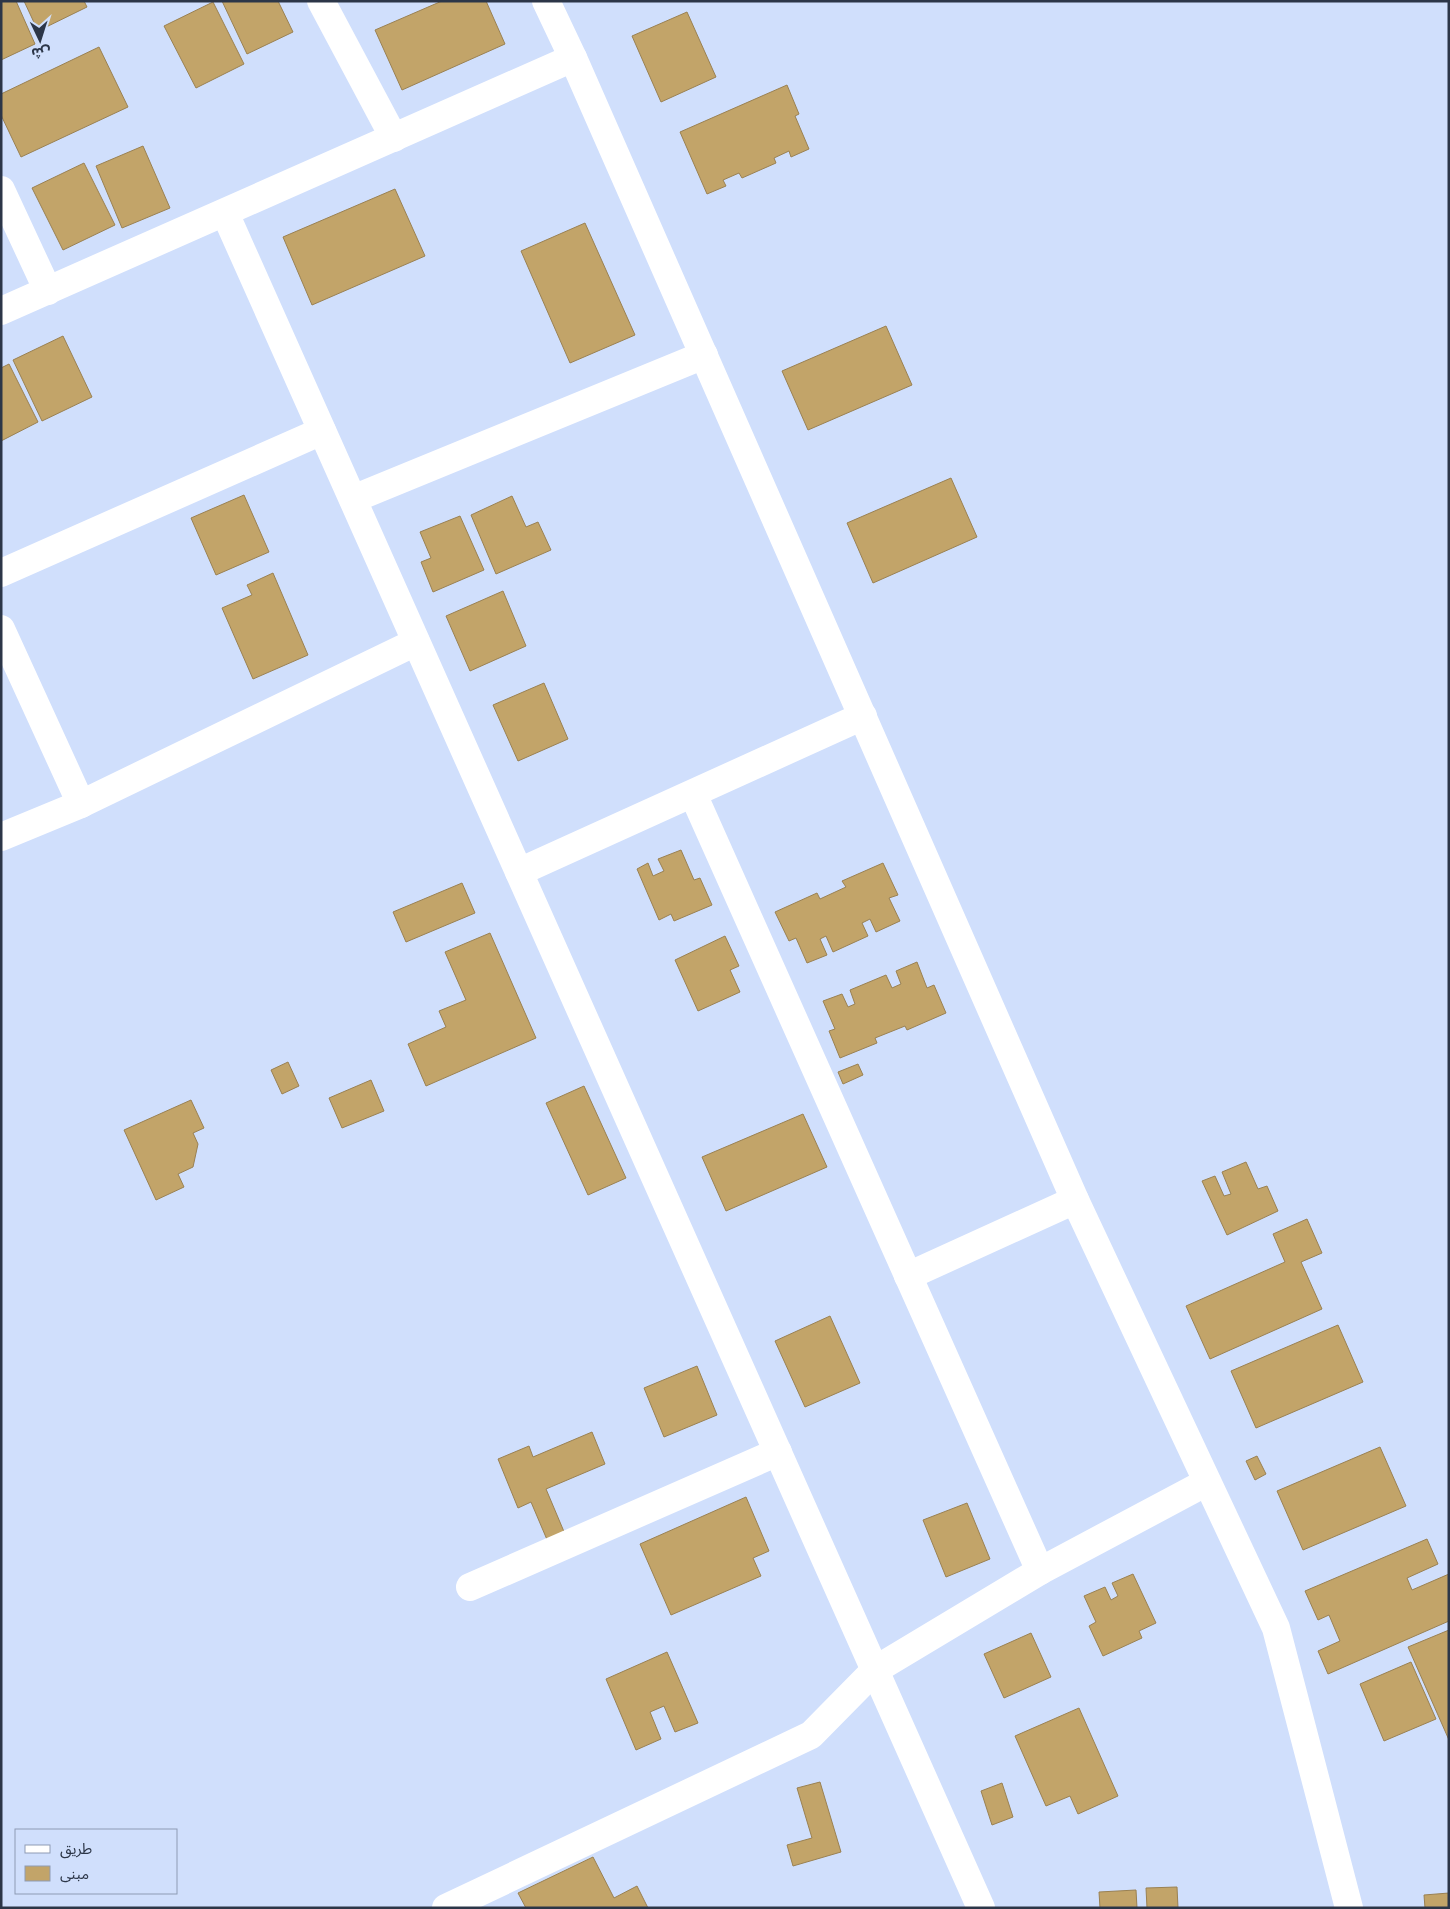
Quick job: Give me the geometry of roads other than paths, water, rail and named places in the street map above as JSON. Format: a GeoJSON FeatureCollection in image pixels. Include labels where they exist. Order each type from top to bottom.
{"type":"FeatureCollection","features":[{"type":"Feature","properties":{"kind":"street"},"geometry":{"type":"LineString","coordinates":[[321,1],[394,138]]}},
{"type":"Feature","properties":{"kind":"street"},"geometry":{"type":"LineString","coordinates":[[546,1],[573,58],[1075,1200],[1276,1628],[1350,1908]]}},
{"type":"Feature","properties":{"kind":"street"},"geometry":{"type":"LineString","coordinates":[[1,311],[573,58]]}},
{"type":"Feature","properties":{"kind":"street"},"geometry":{"type":"LineString","coordinates":[[1,190],[48,291]]}},
{"type":"Feature","properties":{"kind":"street"},"geometry":{"type":"LineString","coordinates":[[225,213],[981,1908]]}},
{"type":"Feature","properties":{"kind":"street"},"geometry":{"type":"LineString","coordinates":[[353,499],[704,355]]}},
{"type":"Feature","properties":{"kind":"street"},"geometry":{"type":"LineString","coordinates":[[1,573],[322,431]]}},
{"type":"Feature","properties":{"kind":"street"},"geometry":{"type":"LineString","coordinates":[[1,629],[81,804]]}},
{"type":"Feature","properties":{"kind":"street"},"geometry":{"type":"LineString","coordinates":[[1,837],[81,804],[416,642]]}},
{"type":"Feature","properties":{"kind":"street"},"geometry":{"type":"LineString","coordinates":[[519,872],[862,716]]}},
{"type":"Feature","properties":{"kind":"street"},"geometry":{"type":"LineString","coordinates":[[693,794],[1040,1572]]}},
{"type":"Feature","properties":{"kind":"street"},"geometry":{"type":"LineString","coordinates":[[908,1276],[1075,1200]]}},
{"type":"Feature","properties":{"kind":"street"},"geometry":{"type":"LineString","coordinates":[[470,1587],[778,1452]]}},
{"type":"Feature","properties":{"kind":"street"},"geometry":{"type":"LineString","coordinates":[[446,1908],[811,1735],[875,1670],[1040,1572],[1207,1482]]}}]}
